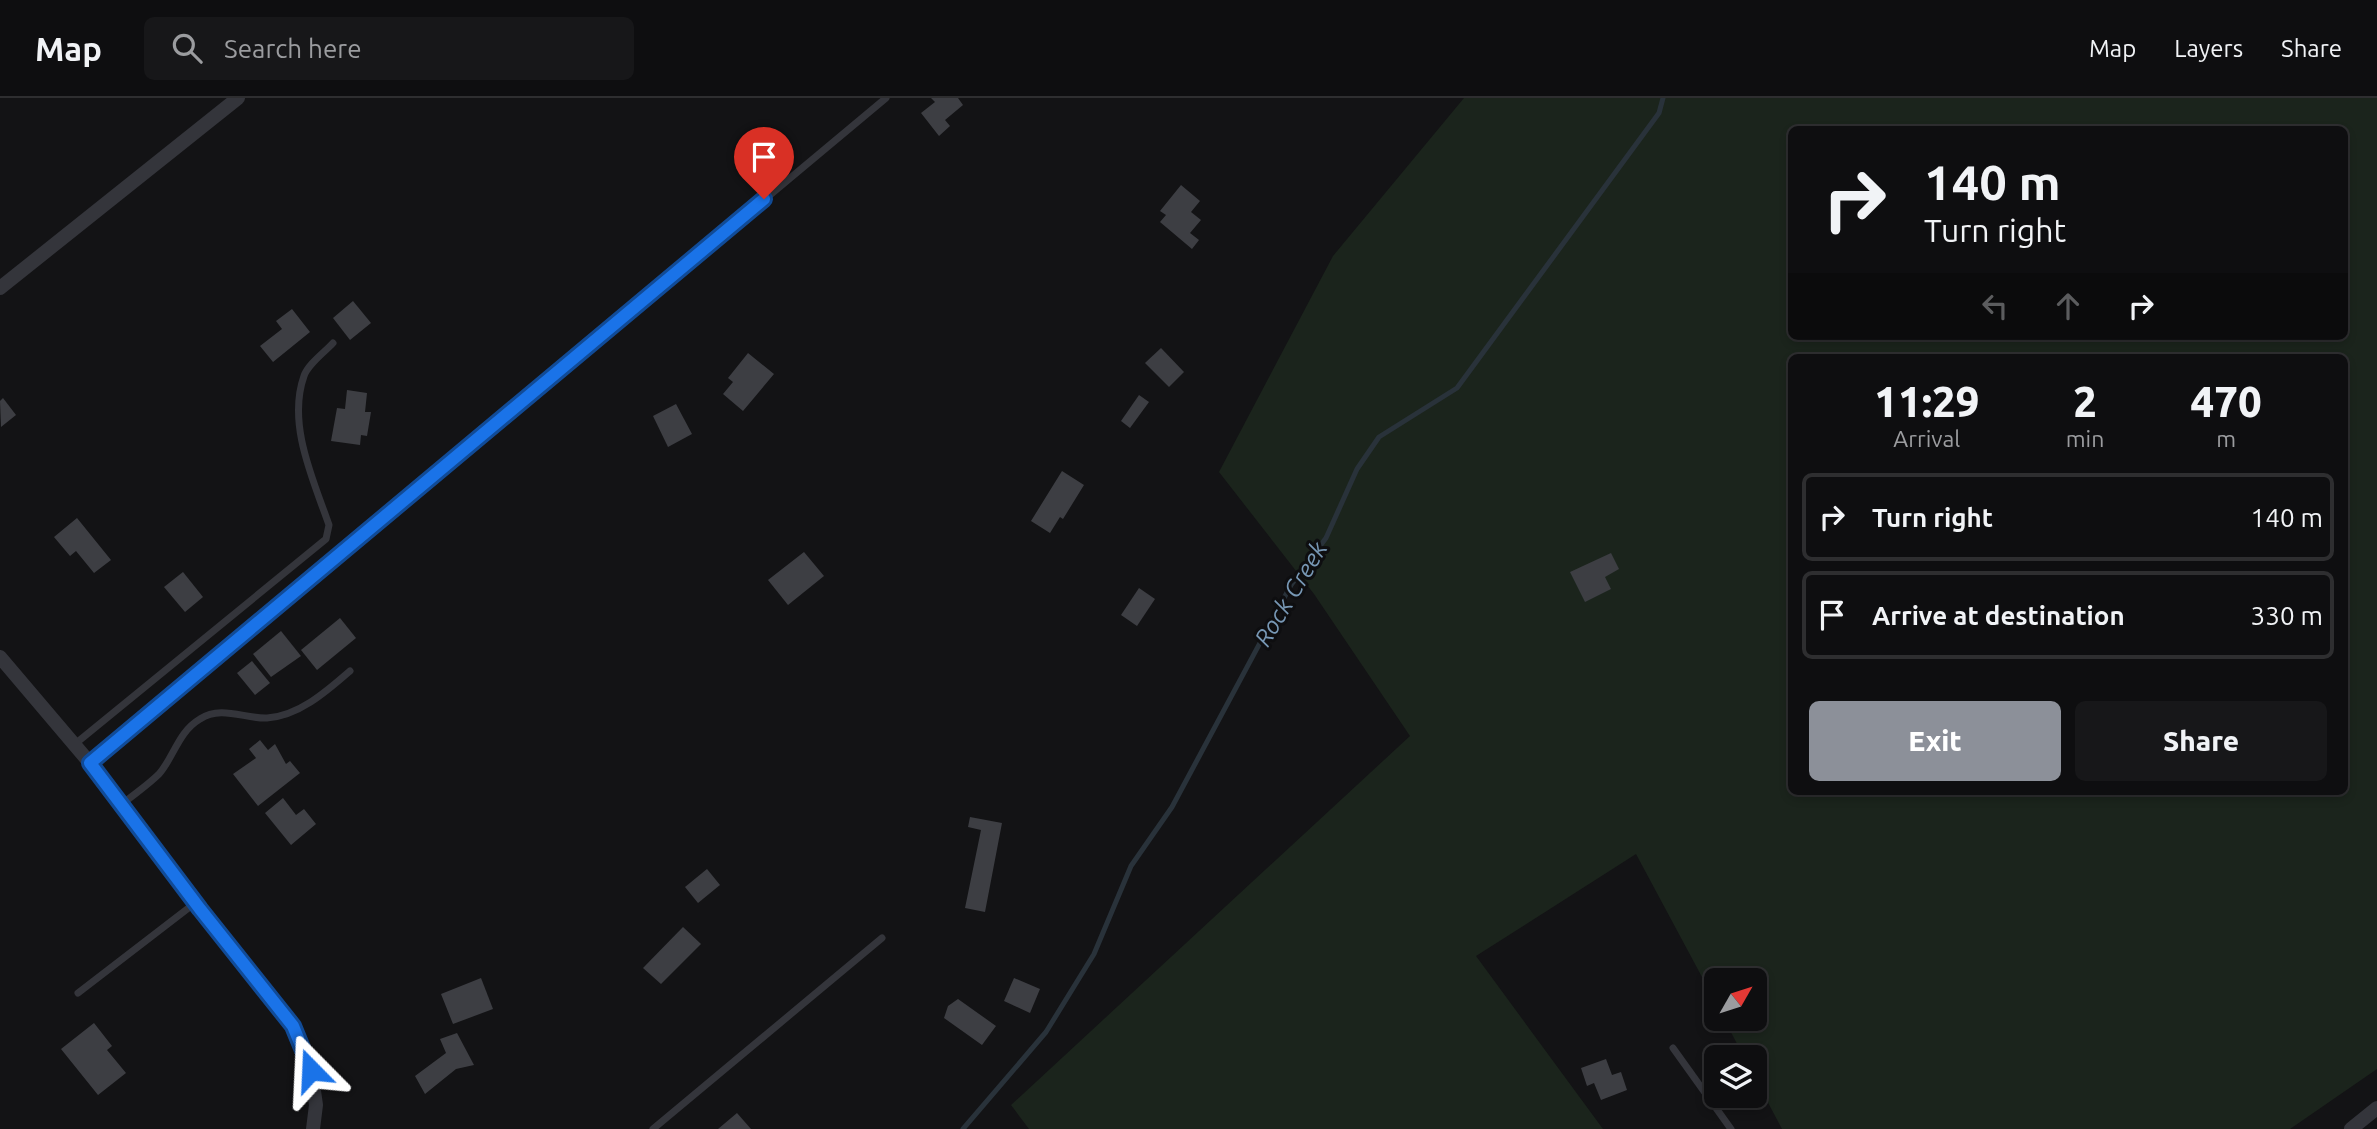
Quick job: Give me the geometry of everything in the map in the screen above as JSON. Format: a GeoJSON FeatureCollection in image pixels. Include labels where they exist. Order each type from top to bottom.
{"type":"FeatureCollection","features":[{"type":"Feature","properties":{"kind":"street"},"geometry":{"type":"LineString","coordinates":[[0,288],[238,98]]}},
{"type":"Feature","properties":{"kind":"street"},"geometry":{"type":"LineString","coordinates":[[0,657],[90,763],[195,903],[293,1026],[311,1070],[316,1105],[313,1129]]}},
{"type":"Feature","properties":{"kind":"street"},"geometry":{"type":"LineString","coordinates":[[2351,1129],[2377,1108]]}},
{"type":"Feature","properties":{"kind":"lane"},"geometry":{"type":"LineString","coordinates":[[90,763],[886,98]]}},
{"type":"Feature","properties":{"kind":"lane"},"geometry":{"type":"LineString","coordinates":[[74,744],[326,538],[329,525],[300,438],[300,401],[304,373],[333,343]]}},
{"type":"Feature","properties":{"kind":"lane"},"geometry":{"type":"LineString","coordinates":[[121,804],[159,774],[185,732],[200,718],[216,712],[253,718],[283,715],[314,699],[350,671]]}},
{"type":"Feature","properties":{"kind":"lane"},"geometry":{"type":"LineString","coordinates":[[78,993],[195,903]]}},
{"type":"Feature","properties":{"kind":"lane"},"geometry":{"type":"LineString","coordinates":[[653,1129],[882,938]]}},
{"type":"Feature","properties":{"kind":"lane"},"geometry":{"type":"LineString","coordinates":[[1673,1048],[1731,1129]]}},
{"type":"Feature","properties":{"kind":"shaded area"},"geometry":{"type":"Polygon","coordinates":[[[1464,98],[2377,98],[2377,1069],[2290,1129],[1782,1129],[1767,1101],[1767,1045],[1738,1045],[1730,1031],[1768,1031],[1768,968],[1704,968],[1704,981],[1636,854],[1476,956],[1603,1129],[1029,1129],[1011,1105],[1410,736],[1314,594],[1219,472],[1333,256],[1464,98]]]}},
{"type":"Feature","properties":{"kind":"building"},"geometry":{"type":"Polygon","coordinates":[[[931,98],[958,98],[963,105],[945,120],[950,126],[939,136],[921,113],[935,102],[931,98]]]}},
{"type":"Feature","properties":{"kind":"building"},"geometry":{"type":"Polygon","coordinates":[[[1181,185],[1200,201],[1191,212],[1201,220],[1190,233],[1199,240],[1192,249],[1160,222],[1166,215],[1160,211],[1181,185]]]}},
{"type":"Feature","properties":{"kind":"building"},"geometry":{"type":"Polygon","coordinates":[[[353,301],[371,323],[350,340],[333,318],[353,301]]]}},
{"type":"Feature","properties":{"kind":"building"},"geometry":{"type":"Polygon","coordinates":[[[292,309],[310,332],[273,362],[260,346],[282,329],[276,321],[292,309]]]}},
{"type":"Feature","properties":{"kind":"building"},"geometry":{"type":"Polygon","coordinates":[[[1161,348],[1184,372],[1169,387],[1145,363],[1161,348]]]}},
{"type":"Feature","properties":{"kind":"building"},"geometry":{"type":"Polygon","coordinates":[[[748,353],[774,374],[743,411],[723,394],[733,382],[728,378],[748,353]]]}},
{"type":"Feature","properties":{"kind":"building"},"geometry":{"type":"Polygon","coordinates":[[[347,390],[367,393],[365,412],[371,412],[367,436],[361,435],[360,445],[331,441],[337,408],[345,409],[347,390]]]}},
{"type":"Feature","properties":{"kind":"building"},"geometry":{"type":"Polygon","coordinates":[[[1139,395],[1149,402],[1130,428],[1121,421],[1139,395]]]}},
{"type":"Feature","properties":{"kind":"building"},"geometry":{"type":"Polygon","coordinates":[[[3,398],[16,415],[1,427],[0,401],[3,398]]]}},
{"type":"Feature","properties":{"kind":"building"},"geometry":{"type":"Polygon","coordinates":[[[676,404],[692,434],[668,447],[653,416],[676,404]]]}},
{"type":"Feature","properties":{"kind":"building"},"geometry":{"type":"Polygon","coordinates":[[[1062,471],[1084,485],[1063,519],[1060,517],[1050,533],[1031,521],[1062,471]]]}},
{"type":"Feature","properties":{"kind":"building"},"geometry":{"type":"Polygon","coordinates":[[[77,518],[111,560],[94,573],[76,551],[70,556],[54,537],[77,518]]]}},
{"type":"Feature","properties":{"kind":"building"},"geometry":{"type":"Polygon","coordinates":[[[804,552],[824,576],[788,605],[768,580],[804,552]]]}},
{"type":"Feature","properties":{"kind":"building"},"geometry":{"type":"Polygon","coordinates":[[[1611,553],[1619,569],[1605,577],[1611,589],[1585,602],[1570,572],[1611,553]]]}},
{"type":"Feature","properties":{"kind":"building"},"geometry":{"type":"Polygon","coordinates":[[[183,572],[203,597],[185,612],[164,587],[183,572]]]}},
{"type":"Feature","properties":{"kind":"building"},"geometry":{"type":"Polygon","coordinates":[[[1139,588],[1155,599],[1137,626],[1121,615],[1139,588]]]}},
{"type":"Feature","properties":{"kind":"building"},"geometry":{"type":"Polygon","coordinates":[[[340,618],[356,638],[317,670],[301,650],[340,618]]]}},
{"type":"Feature","properties":{"kind":"building"},"geometry":{"type":"Polygon","coordinates":[[[281,631],[301,656],[271,677],[253,654],[281,631]]]}},
{"type":"Feature","properties":{"kind":"building"},"geometry":{"type":"Polygon","coordinates":[[[252,661],[270,683],[255,695],[237,673],[252,661]]]}},
{"type":"Feature","properties":{"kind":"building"},"geometry":{"type":"Polygon","coordinates":[[[260,740],[268,750],[275,744],[286,764],[290,761],[300,773],[258,806],[233,774],[256,758],[249,749],[260,740]]]}},
{"type":"Feature","properties":{"kind":"building"},"geometry":{"type":"Polygon","coordinates":[[[283,798],[296,815],[304,809],[316,824],[291,845],[265,813],[283,798]]]}},
{"type":"Feature","properties":{"kind":"building"},"geometry":{"type":"Polygon","coordinates":[[[970,817],[1002,823],[985,912],[965,908],[981,830],[968,827],[970,817]]]}},
{"type":"Feature","properties":{"kind":"building"},"geometry":{"type":"Polygon","coordinates":[[[707,869],[720,885],[698,903],[685,887],[707,869]]]}},
{"type":"Feature","properties":{"kind":"building"},"geometry":{"type":"Polygon","coordinates":[[[683,927],[701,944],[661,984],[643,968],[683,927]]]}},
{"type":"Feature","properties":{"kind":"building"},"geometry":{"type":"Polygon","coordinates":[[[481,978],[493,1009],[453,1024],[441,994],[481,978]]]}},
{"type":"Feature","properties":{"kind":"building"},"geometry":{"type":"Polygon","coordinates":[[[1014,978],[1040,989],[1030,1013],[1004,1001],[1014,978]]]}},
{"type":"Feature","properties":{"kind":"building"},"geometry":{"type":"Polygon","coordinates":[[[958,999],[996,1026],[982,1045],[944,1018],[948,1006],[958,999]]]}},
{"type":"Feature","properties":{"kind":"building"},"geometry":{"type":"Polygon","coordinates":[[[94,1023],[112,1046],[107,1050],[126,1073],[98,1095],[61,1049],[94,1023]]]}},
{"type":"Feature","properties":{"kind":"building"},"geometry":{"type":"Polygon","coordinates":[[[457,1033],[474,1065],[456,1069],[425,1094],[415,1076],[446,1053],[440,1039],[457,1033]]]}},
{"type":"Feature","properties":{"kind":"building"},"geometry":{"type":"Polygon","coordinates":[[[1606,1059],[1612,1075],[1621,1072],[1627,1090],[1601,1100],[1594,1083],[1587,1086],[1581,1068],[1606,1059]]]}},
{"type":"Feature","properties":{"kind":"building"},"geometry":{"type":"Polygon","coordinates":[[[737,1113],[751,1129],[718,1129],[737,1113]]]}},
{"type":"Feature","properties":{"kind":"waterway","name":"Rock Creek"},"geometry":{"type":"LineString","coordinates":[[963,1129],[1046,1032],[1094,954],[1131,866],[1172,807],[1291,585],[1326,538],[1357,469],[1379,437],[1457,388],[1659,113],[1663,98]]}},
{"type":"Feature","properties":{"kind":"route"},"geometry":{"type":"LineString","coordinates":[[311,1070],[307,1054],[293,1026],[200,909],[90,763],[764,199]]}}]}
